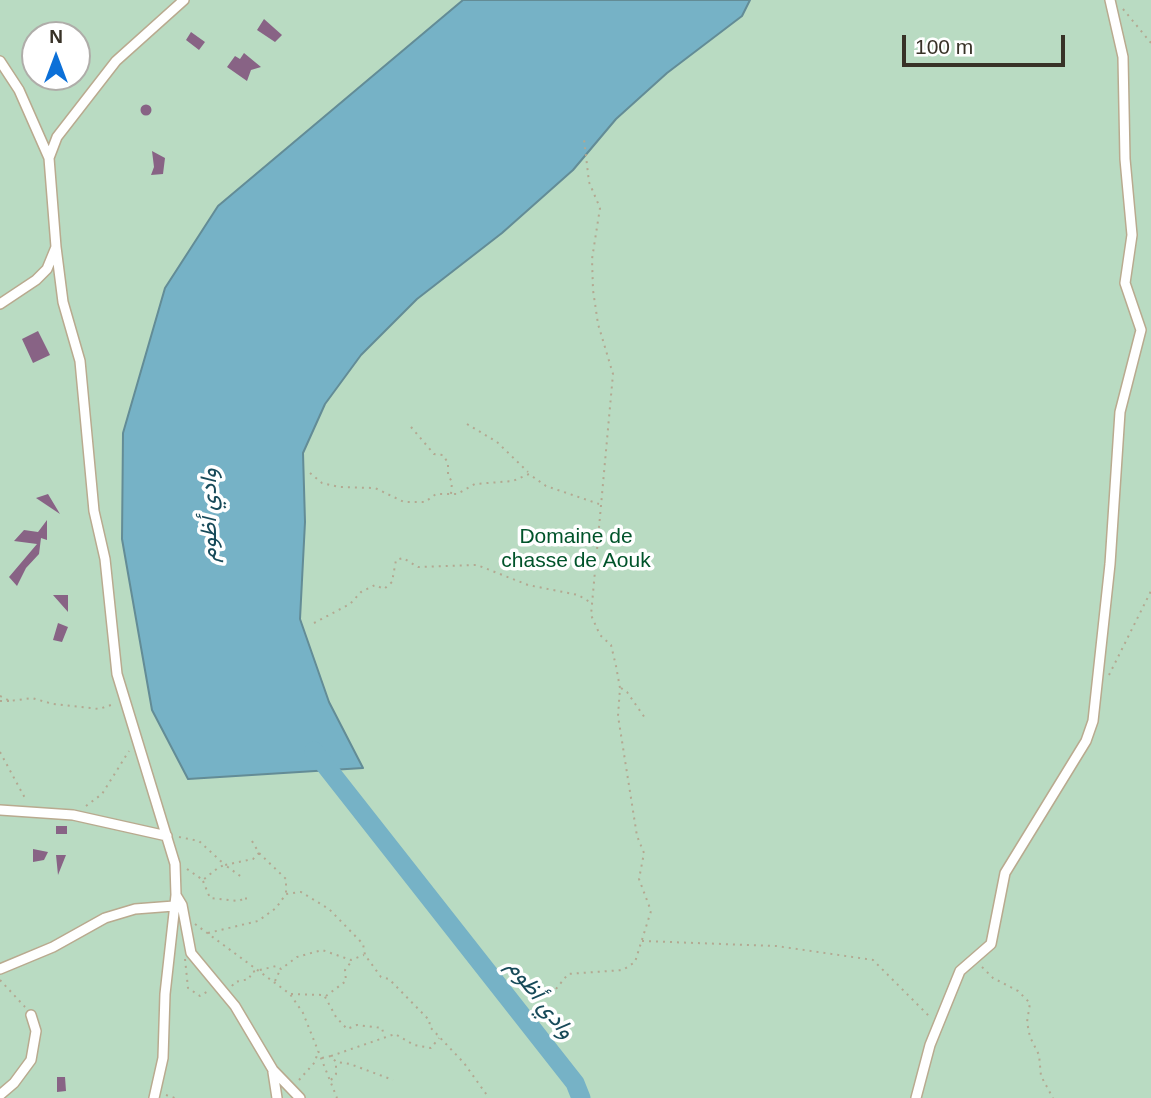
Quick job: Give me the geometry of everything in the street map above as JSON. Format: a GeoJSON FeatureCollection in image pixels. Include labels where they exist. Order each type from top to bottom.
{"type":"FeatureCollection","features":[{"type":"Feature","properties":{"kind":"street"},"geometry":{"type":"LineString","coordinates":[[49,158],[69,120],[116,61],[183,0]]}},
{"type":"Feature","properties":{"kind":"street"},"geometry":{"type":"LineString","coordinates":[[916,1098],[938,1025],[960,971],[990,944],[1005,873],[1086,741],[1098,697],[1120,412],[1141,330],[1125,283],[1132,235],[1125,159],[1123,57],[1110,0]]}},
{"type":"Feature","properties":{"kind":"street"},"geometry":{"type":"LineString","coordinates":[[0,61],[11,75],[49,158],[63,302],[80,361],[94,511],[106,559],[111,636],[123,701],[175,863],[176,895],[165,994],[163,1058],[154,1098]]}},
{"type":"Feature","properties":{"kind":"street"},"geometry":{"type":"LineString","coordinates":[[0,79],[11,75]]}},
{"type":"Feature","properties":{"kind":"street"},"geometry":{"type":"LineString","coordinates":[[2,299],[41,275],[56,247]]}},
{"type":"Feature","properties":{"kind":"street"},"geometry":{"type":"LineString","coordinates":[[0,810],[73,815],[167,836]]}},
{"type":"Feature","properties":{"kind":"street"},"geometry":{"type":"LineString","coordinates":[[176,895],[191,953],[235,1006],[273,1070],[300,1098]]}},
{"type":"Feature","properties":{"kind":"street"},"geometry":{"type":"LineString","coordinates":[[0,969],[53,947],[104,918],[135,909],[174,906]]}},
{"type":"Feature","properties":{"kind":"street"},"geometry":{"type":"LineString","coordinates":[[0,1095],[14,1083],[31,1060],[36,1031],[31,1015]]}},
{"type":"Feature","properties":{"kind":"street"},"geometry":{"type":"LineString","coordinates":[[273,1070],[277,1098]]}},
{"type":"Feature","properties":{"kind":"path"},"geometry":{"type":"LineString","coordinates":[[1116,0],[1151,43]]}},
{"type":"Feature","properties":{"kind":"path"},"geometry":{"type":"LineString","coordinates":[[556,989],[568,974],[623,970],[635,962],[651,911],[639,879],[644,853],[637,836],[618,716],[620,688],[611,645],[600,635],[591,615],[613,374],[598,324],[593,290],[592,259],[600,208],[589,182],[584,139]]}},
{"type":"Feature","properties":{"kind":"path"},"geometry":{"type":"LineString","coordinates":[[467,424],[498,442],[529,474],[545,486],[600,504]]}},
{"type":"Feature","properties":{"kind":"path"},"geometry":{"type":"LineString","coordinates":[[411,427],[435,454],[443,455],[448,463],[448,475],[452,482],[451,494]]}},
{"type":"Feature","properties":{"kind":"path"},"geometry":{"type":"LineString","coordinates":[[310,473],[322,483],[339,487],[374,488],[404,502],[425,502],[436,494],[451,494],[475,484],[513,481],[529,474]]}},
{"type":"Feature","properties":{"kind":"path"},"geometry":{"type":"LineString","coordinates":[[314,624],[350,604],[361,592],[374,585],[384,589],[392,582],[396,560],[403,558],[418,566],[477,565],[528,585],[578,594],[591,603]]}},
{"type":"Feature","properties":{"kind":"path"},"geometry":{"type":"LineString","coordinates":[[1098,697],[1151,592]]}},
{"type":"Feature","properties":{"kind":"path"},"geometry":{"type":"LineString","coordinates":[[620,688],[628,692],[645,718]]}},
{"type":"Feature","properties":{"kind":"path"},"geometry":{"type":"LineString","coordinates":[[0,696],[10,701]]}},
{"type":"Feature","properties":{"kind":"path"},"geometry":{"type":"LineString","coordinates":[[0,701],[32,698],[53,704],[99,709],[123,701]]}},
{"type":"Feature","properties":{"kind":"path"},"geometry":{"type":"LineString","coordinates":[[73,815],[102,794],[122,767],[136,738]]}},
{"type":"Feature","properties":{"kind":"path"},"geometry":{"type":"LineString","coordinates":[[0,752],[32,813]]}},
{"type":"Feature","properties":{"kind":"path"},"geometry":{"type":"LineString","coordinates":[[167,836],[199,841],[225,866],[243,878]]}},
{"type":"Feature","properties":{"kind":"path"},"geometry":{"type":"LineString","coordinates":[[208,933],[258,921],[276,908],[286,894],[286,879],[279,869],[274,870],[252,841]]}},
{"type":"Feature","properties":{"kind":"path"},"geometry":{"type":"LineString","coordinates":[[246,904],[246,897],[245,900],[239,901],[210,898],[202,885],[203,880],[219,867],[253,859],[259,853]]}},
{"type":"Feature","properties":{"kind":"path"},"geometry":{"type":"LineString","coordinates":[[185,867],[203,880]]}},
{"type":"Feature","properties":{"kind":"path"},"geometry":{"type":"LineString","coordinates":[[286,894],[301,892],[329,909],[363,944],[365,955],[381,977],[389,979],[430,1021],[429,1026],[464,1063],[489,1098]]}},
{"type":"Feature","properties":{"kind":"path"},"geometry":{"type":"LineString","coordinates":[[183,914],[290,994],[303,1013],[337,1098]]}},
{"type":"Feature","properties":{"kind":"path"},"geometry":{"type":"LineString","coordinates":[[641,941],[776,946],[873,960],[938,1025]]}},
{"type":"Feature","properties":{"kind":"path"},"geometry":{"type":"LineString","coordinates":[[274,981],[281,969],[297,957],[322,950],[351,960],[365,955]]}},
{"type":"Feature","properties":{"kind":"path"},"geometry":{"type":"LineString","coordinates":[[191,953],[183,962],[189,974],[188,988],[200,996],[218,986],[232,986],[235,982],[249,979],[252,972],[276,966],[281,969]]}},
{"type":"Feature","properties":{"kind":"path"},"geometry":{"type":"LineString","coordinates":[[974,959],[993,978],[1018,991],[1030,1003],[1027,1021],[1030,1037],[1039,1055],[1041,1076],[1052,1098]]}},
{"type":"Feature","properties":{"kind":"path"},"geometry":{"type":"LineString","coordinates":[[290,994],[325,996],[346,981],[345,970],[351,960]]}},
{"type":"Feature","properties":{"kind":"path"},"geometry":{"type":"LineString","coordinates":[[0,980],[10,988],[31,1015]]}},
{"type":"Feature","properties":{"kind":"path"},"geometry":{"type":"LineString","coordinates":[[321,1058],[381,1041],[384,1036],[382,1028],[357,1025],[347,1029],[335,1017],[325,996]]}},
{"type":"Feature","properties":{"kind":"path"},"geometry":{"type":"LineString","coordinates":[[384,1036],[395,1034],[414,1045],[431,1048],[440,1038]]}},
{"type":"Feature","properties":{"kind":"path"},"geometry":{"type":"LineString","coordinates":[[292,1090],[315,1062],[318,1049]]}},
{"type":"Feature","properties":{"kind":"path"},"geometry":{"type":"LineString","coordinates":[[331,1056],[336,1062],[336,1074],[331,1081]]}},
{"type":"Feature","properties":{"kind":"path"},"geometry":{"type":"LineString","coordinates":[[336,1062],[350,1064],[393,1080]]}},
{"type":"Feature","properties":{"kind":"green space","name":"Domaine de chasse de Aouk"},"geometry":{"type":"Polygon","coordinates":[[[0,0],[1151,0],[1151,1098],[0,1098],[0,0]]]}},
{"type":"Feature","properties":{"kind":"water"},"geometry":{"type":"Polygon","coordinates":[[[463,0],[750,0],[742,16],[667,73],[616,119],[573,170],[502,233],[417,299],[361,355],[325,404],[303,453],[305,522],[300,619],[329,702],[363,768],[188,779],[152,710],[122,539],[123,433],[165,288],[218,206],[463,0]]]}},
{"type":"Feature","properties":{"kind":"building"},"geometry":{"type":"Polygon","coordinates":[[[264,19],[282,35],[275,42],[257,30],[264,19]]]}},
{"type":"Feature","properties":{"kind":"building"},"geometry":{"type":"Polygon","coordinates":[[[191,32],[205,42],[199,50],[186,40],[191,32]]]}},
{"type":"Feature","properties":{"kind":"building"},"geometry":{"type":"Polygon","coordinates":[[[244,53],[261,67],[251,70],[247,81],[227,67],[235,56],[240,59],[244,53]]]}},
{"type":"Feature","properties":{"kind":"building"},"geometry":{"type":"Polygon","coordinates":[[[146,105],[150,106],[150,114],[146,115],[142,114],[141,110],[142,106],[146,105]]]}},
{"type":"Feature","properties":{"kind":"building"},"geometry":{"type":"Polygon","coordinates":[[[152,151],[165,158],[163,174],[151,175],[154,167],[152,151]]]}},
{"type":"Feature","properties":{"kind":"building"},"geometry":{"type":"Polygon","coordinates":[[[38,331],[50,355],[33,363],[22,339],[38,331]]]}},
{"type":"Feature","properties":{"kind":"building"},"geometry":{"type":"Polygon","coordinates":[[[48,494],[60,514],[36,498],[48,494]]]}},
{"type":"Feature","properties":{"kind":"building"},"geometry":{"type":"Polygon","coordinates":[[[47,520],[47,540],[41,538],[39,554],[26,568],[17,586],[9,577],[37,544],[14,541],[24,530],[38,532],[47,520]]]}},
{"type":"Feature","properties":{"kind":"building"},"geometry":{"type":"Polygon","coordinates":[[[53,595],[68,595],[68,612],[53,595]]]}},
{"type":"Feature","properties":{"kind":"building"},"geometry":{"type":"Polygon","coordinates":[[[58,623],[68,627],[62,642],[53,640],[58,623]]]}},
{"type":"Feature","properties":{"kind":"building"},"geometry":{"type":"Polygon","coordinates":[[[56,826],[67,826],[67,834],[56,834],[56,826]]]}},
{"type":"Feature","properties":{"kind":"building"},"geometry":{"type":"Polygon","coordinates":[[[33,849],[48,852],[44,860],[33,862],[33,849]]]}},
{"type":"Feature","properties":{"kind":"building"},"geometry":{"type":"Polygon","coordinates":[[[56,855],[66,855],[58,875],[56,855]]]}},
{"type":"Feature","properties":{"kind":"building"},"geometry":{"type":"Polygon","coordinates":[[[57,1077],[65,1077],[66,1091],[57,1092],[57,1077]]]}},
{"type":"Feature","properties":{"kind":"waterway","name":"وادي أظوم"},"geometry":{"type":"LineString","coordinates":[[314,751],[575,1083],[581,1098]]}}]}
